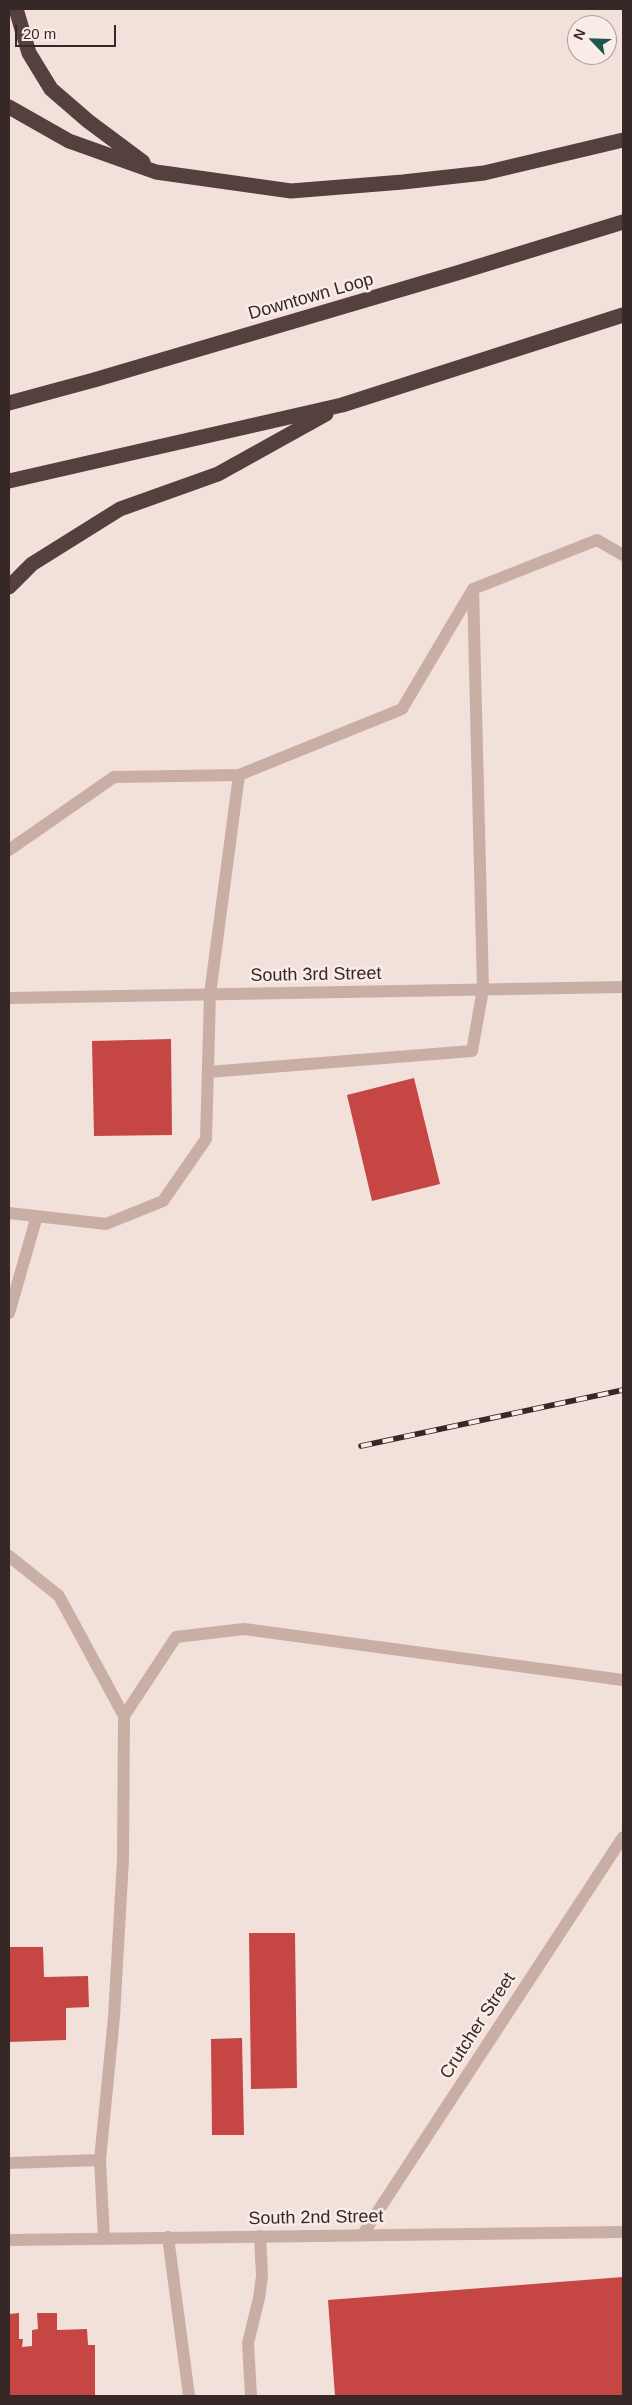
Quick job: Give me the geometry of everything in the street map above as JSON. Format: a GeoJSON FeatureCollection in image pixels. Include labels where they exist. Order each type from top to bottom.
{"type":"FeatureCollection","features":[{"type":"Feature","properties":{"kind":"highway"},"geometry":{"type":"LineString","coordinates":[[16,9],[29,53],[51,89],[88,121],[156,172]]}},
{"type":"Feature","properties":{"kind":"highway"},"geometry":{"type":"LineString","coordinates":[[9,107],[69,141],[156,172],[291,191],[484,173],[623,140]]}},
{"type":"Feature","properties":{"kind":"highway","name":"Downtown Loop"},"geometry":{"type":"LineString","coordinates":[[9,403],[104,378],[623,222]]}},
{"type":"Feature","properties":{"kind":"highway"},"geometry":{"type":"LineString","coordinates":[[9,481],[342,405],[623,315]]}},
{"type":"Feature","properties":{"kind":"highway"},"geometry":{"type":"LineString","coordinates":[[9,587],[32,564],[120,509],[218,474],[342,405]]}},
{"type":"Feature","properties":{"kind":"street"},"geometry":{"type":"LineString","coordinates":[[9,850],[114,777],[239,775],[402,709],[473,589],[598,540],[623,555]]}},
{"type":"Feature","properties":{"kind":"street"},"geometry":{"type":"LineString","coordinates":[[208,1072],[472,1051],[482,989],[473,589]]}},
{"type":"Feature","properties":{"kind":"street"},"geometry":{"type":"LineString","coordinates":[[9,1212],[106,1224],[164,1200],[206,1139],[210,994],[239,775]]}},
{"type":"Feature","properties":{"kind":"street","name":"South 3rd Street"},"geometry":{"type":"LineString","coordinates":[[9,998],[623,987]]}},
{"type":"Feature","properties":{"kind":"street"},"geometry":{"type":"LineString","coordinates":[[9,1313],[37,1216]]}},
{"type":"Feature","properties":{"kind":"street"},"geometry":{"type":"LineString","coordinates":[[9,1556],[59,1596],[124,1716],[123,1859],[114,2017],[100,2160],[104,2239]]}},
{"type":"Feature","properties":{"kind":"street"},"geometry":{"type":"LineString","coordinates":[[124,1716],[176,1637],[244,1629],[623,1680]]}},
{"type":"Feature","properties":{"kind":"street","name":"Crutcher Street"},"geometry":{"type":"LineString","coordinates":[[363,2234],[623,1837]]}},
{"type":"Feature","properties":{"kind":"street"},"geometry":{"type":"LineString","coordinates":[[9,2163],[100,2160]]}},
{"type":"Feature","properties":{"kind":"street","name":"South 2nd Street"},"geometry":{"type":"LineString","coordinates":[[9,2240],[623,2232]]}},
{"type":"Feature","properties":{"kind":"street"},"geometry":{"type":"LineString","coordinates":[[251,2396],[248,2343],[259,2298],[262,2276],[260,2236]]}},
{"type":"Feature","properties":{"kind":"street"},"geometry":{"type":"LineString","coordinates":[[168,2237],[189,2396]]}},
{"type":"Feature","properties":{"kind":"building"},"geometry":{"type":"Polygon","coordinates":[[[171,1039],[172,1135],[94,1136],[92,1041],[171,1039]]]}},
{"type":"Feature","properties":{"kind":"building"},"geometry":{"type":"Polygon","coordinates":[[[414,1078],[440,1184],[372,1201],[347,1095],[414,1078]]]}},
{"type":"Feature","properties":{"kind":"building"},"geometry":{"type":"Polygon","coordinates":[[[249,1933],[295,1933],[297,2088],[251,2089],[249,1933]]]}},
{"type":"Feature","properties":{"kind":"building"},"geometry":{"type":"Polygon","coordinates":[[[9,1947],[43,1947],[44,1977],[88,1976],[89,2007],[66,2008],[66,2040],[9,2042],[9,1947]]]}},
{"type":"Feature","properties":{"kind":"building"},"geometry":{"type":"Polygon","coordinates":[[[242,2038],[244,2135],[212,2135],[211,2039],[242,2038]]]}},
{"type":"Feature","properties":{"kind":"building"},"geometry":{"type":"Polygon","coordinates":[[[623,2277],[623,2396],[335,2396],[328,2300],[623,2277]]]}},
{"type":"Feature","properties":{"kind":"building"},"geometry":{"type":"Polygon","coordinates":[[[19,2313],[19,2339],[23,2339],[22,2347],[32,2346],[32,2330],[38,2329],[37,2313],[57,2313],[57,2330],[87,2329],[88,2345],[95,2345],[95,2396],[9,2396],[9,2314],[19,2313]]]}},
{"type":"Feature","properties":{"kind":"railway"},"geometry":{"type":"LineString","coordinates":[[361,1446],[623,1390]]}}]}
